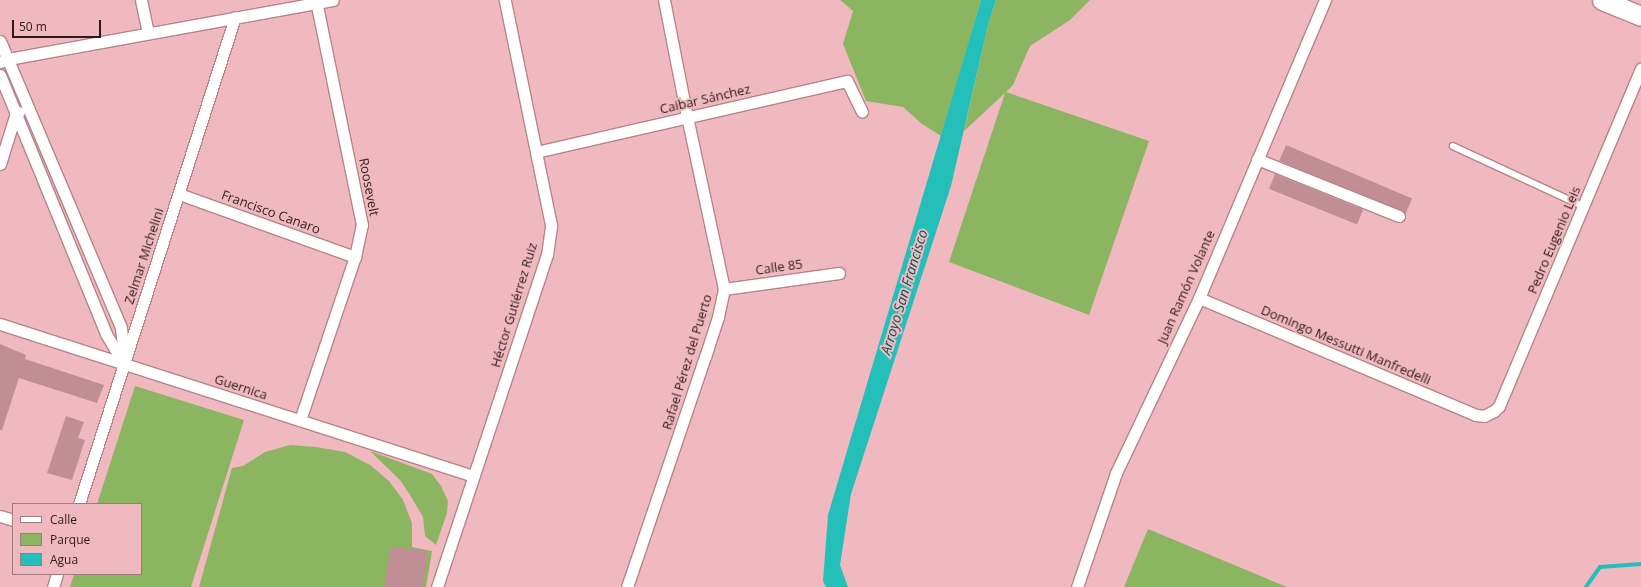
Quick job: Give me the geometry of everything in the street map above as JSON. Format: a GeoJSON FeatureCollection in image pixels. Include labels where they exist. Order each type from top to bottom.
{"type":"FeatureCollection","features":[{"type":"Feature","properties":{"kind":"highway"},"geometry":{"type":"LineString","coordinates":[[1602,0],[1641,16]]}},
{"type":"Feature","properties":{"kind":"street"},"geometry":{"type":"LineString","coordinates":[[141,0],[148,33]]}},
{"type":"Feature","properties":{"kind":"street"},"geometry":{"type":"LineString","coordinates":[[4,61],[148,33],[334,0]]}},
{"type":"Feature","properties":{"kind":"street","name":"Héctor Gutiérrez Ruiz"},"geometry":{"type":"LineString","coordinates":[[437,587],[547,256],[551,225],[505,0]]}},
{"type":"Feature","properties":{"kind":"street","name":"Rafael Pérez del Puerto"},"geometry":{"type":"LineString","coordinates":[[627,587],[705,357],[718,317],[724,289],[687,118],[664,0]]}},
{"type":"Feature","properties":{"kind":"street","name":"Juan Ramón Volante"},"geometry":{"type":"LineString","coordinates":[[1077,587],[1116,473],[1198,298],[1325,0]]}},
{"type":"Feature","properties":{"kind":"street","name":"Roosevelt"},"geometry":{"type":"LineString","coordinates":[[300,420],[355,257],[361,232],[361,212],[316,2]]}},
{"type":"Feature","properties":{"kind":"street","name":"Zelmar Michelini"},"geometry":{"type":"LineString","coordinates":[[79,503],[235,17]]}},
{"type":"Feature","properties":{"kind":"street"},"geometry":{"type":"LineString","coordinates":[[0,40],[4,61],[28,108],[121,328],[124,364]]}},
{"type":"Feature","properties":{"kind":"street","name":"Pedro Eugenio Leis"},"geometry":{"type":"LineString","coordinates":[[1484,416],[1499,406],[1641,68]]}},
{"type":"Feature","properties":{"kind":"street"},"geometry":{"type":"LineString","coordinates":[[0,75],[106,334],[124,364]]}},
{"type":"Feature","properties":{"kind":"street","name":"Caibar Sánchez"},"geometry":{"type":"LineString","coordinates":[[536,152],[847,81],[862,112]]}},
{"type":"Feature","properties":{"kind":"street"},"geometry":{"type":"LineString","coordinates":[[0,164],[16,113],[28,108]]}},
{"type":"Feature","properties":{"kind":"street"},"geometry":{"type":"LineString","coordinates":[[1258,159],[1399,216]]}},
{"type":"Feature","properties":{"kind":"street","name":"Francisco Canaro"},"geometry":{"type":"LineString","coordinates":[[179,194],[355,257]]}},
{"type":"Feature","properties":{"kind":"street"},"geometry":{"type":"LineString","coordinates":[[68,238],[80,231]]}},
{"type":"Feature","properties":{"kind":"street","name":"Calle 85"},"geometry":{"type":"LineString","coordinates":[[724,289],[839,273]]}},
{"type":"Feature","properties":{"kind":"street","name":"Domingo Messutti Manfredelli"},"geometry":{"type":"LineString","coordinates":[[1198,298],[1476,415],[1484,416]]}},
{"type":"Feature","properties":{"kind":"street","name":"Guernica"},"geometry":{"type":"LineString","coordinates":[[0,324],[473,476]]}},
{"type":"Feature","properties":{"kind":"street"},"geometry":{"type":"LineString","coordinates":[[0,516],[12,520]]}},
{"type":"Feature","properties":{"kind":"street"},"geometry":{"type":"LineString","coordinates":[[53,587],[57,575]]}},
{"type":"Feature","properties":{"kind":"lane"},"geometry":{"type":"LineString","coordinates":[[1453,146],[1583,206]]}},
{"type":"Feature","properties":{"kind":"green space"},"geometry":{"type":"Polygon","coordinates":[[[840,0],[981,0],[941,136],[922,124],[903,107],[866,101],[843,44],[853,11],[840,0]]]}},
{"type":"Feature","properties":{"kind":"green space"},"geometry":{"type":"Polygon","coordinates":[[[996,0],[1090,0],[1070,20],[1030,46],[1013,85],[1006,92],[1149,141],[1089,315],[949,262],[1005,93],[964,131],[989,21],[996,0]]]}},
{"type":"Feature","properties":{"kind":"green space"},"geometry":{"type":"Polygon","coordinates":[[[135,386],[244,420],[191,587],[70,587],[74,575],[142,575],[142,503],[97,503],[135,386]]]}},
{"type":"Feature","properties":{"kind":"green space"},"geometry":{"type":"Polygon","coordinates":[[[290,445],[316,447],[345,452],[370,465],[389,481],[403,500],[412,523],[412,547],[432,551],[426,587],[199,587],[232,468],[243,466],[265,452],[290,445]]]}},
{"type":"Feature","properties":{"kind":"green space"},"geometry":{"type":"Polygon","coordinates":[[[370,451],[432,474],[441,486],[448,501],[447,513],[436,545],[425,536],[423,517],[400,480],[370,451]]]}},
{"type":"Feature","properties":{"kind":"green space"},"geometry":{"type":"Polygon","coordinates":[[[1148,529],[1287,587],[1124,587],[1148,529]]]}},
{"type":"Feature","properties":{"kind":"water","name":"Arroyo San Francisco"},"geometry":{"type":"Polygon","coordinates":[[[981,0],[996,0],[989,21],[951,186],[851,494],[840,565],[848,587],[826,587],[823,581],[828,515],[981,0]]]}},
{"type":"Feature","properties":{"kind":"building"},"geometry":{"type":"Polygon","coordinates":[[[1286,145],[1412,199],[1405,214],[1279,161],[1286,145]]]}},
{"type":"Feature","properties":{"kind":"building"},"geometry":{"type":"Polygon","coordinates":[[[1275,174],[1363,210],[1357,224],[1269,189],[1275,174]]]}},
{"type":"Feature","properties":{"kind":"building"},"geometry":{"type":"Polygon","coordinates":[[[0,344],[26,355],[25,359],[104,385],[97,403],[19,378],[2,430],[0,430],[0,344]]]}},
{"type":"Feature","properties":{"kind":"building"},"geometry":{"type":"Polygon","coordinates":[[[66,416],[84,422],[78,438],[85,440],[72,480],[47,473],[66,416]]]}},
{"type":"Feature","properties":{"kind":"building"},"geometry":{"type":"Polygon","coordinates":[[[391,547],[428,551],[423,587],[384,587],[391,547]]]}},
{"type":"Feature","properties":{"kind":"waterway"},"geometry":{"type":"LineString","coordinates":[[1586,587],[1600,567],[1641,564]]}}]}
